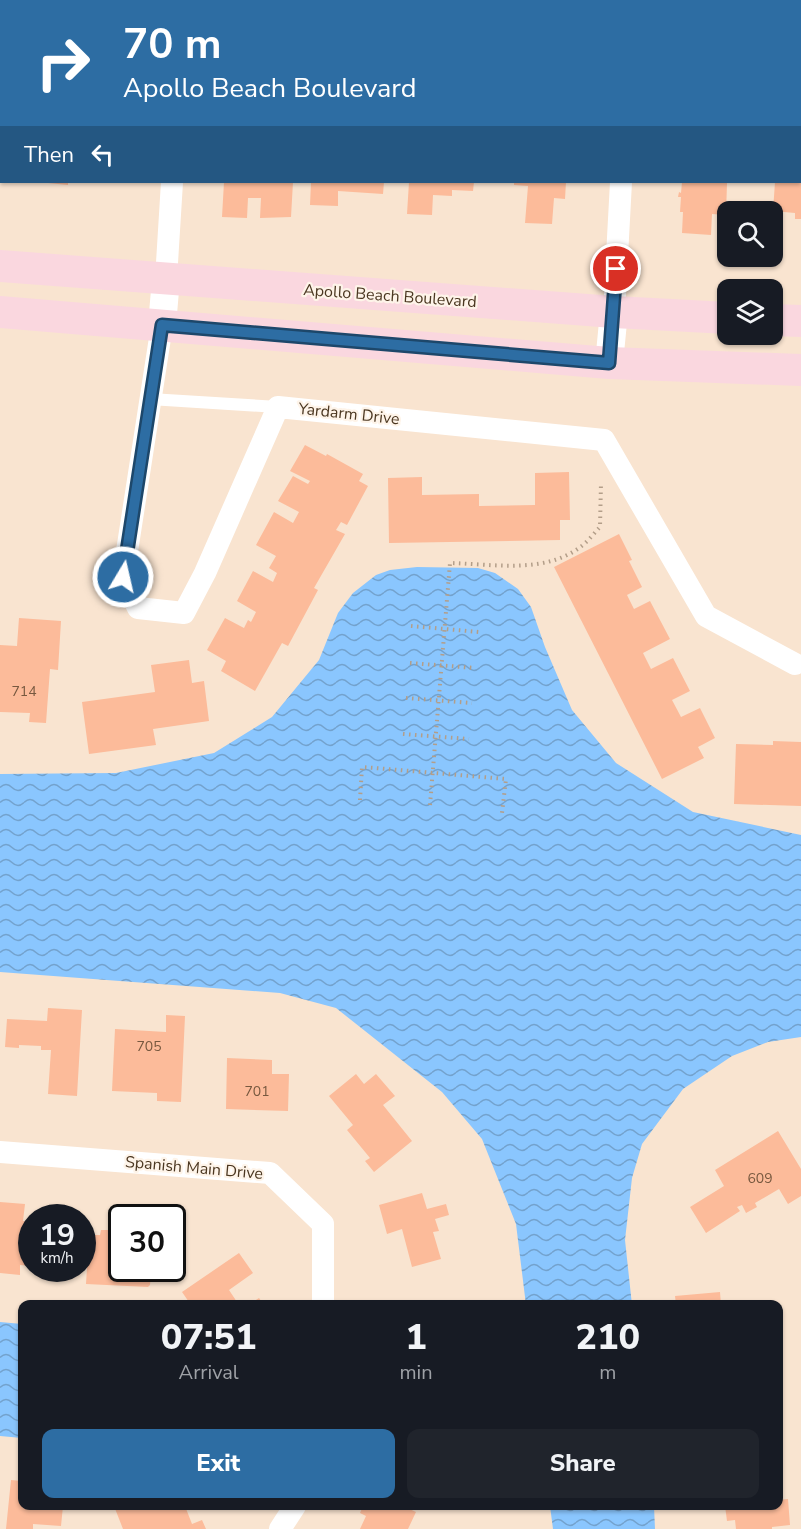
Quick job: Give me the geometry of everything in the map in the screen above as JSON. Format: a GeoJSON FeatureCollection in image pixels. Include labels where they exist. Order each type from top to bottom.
{"type":"FeatureCollection","features":[{"type":"Feature","properties":{"kind":"main road","name":"Apollo Beach Boulevard"},"geometry":{"type":"LineString","coordinates":[[0,266],[614,312],[717,317]]}},
{"type":"Feature","properties":{"kind":"main road"},"geometry":{"type":"LineString","coordinates":[[0,312],[609,363],[801,369]]}},
{"type":"Feature","properties":{"kind":"main road"},"geometry":{"type":"LineString","coordinates":[[783,320],[801,321]]}},
{"type":"Feature","properties":{"kind":"street"},"geometry":{"type":"LineString","coordinates":[[162,325],[172,183]]}},
{"type":"Feature","properties":{"kind":"street"},"geometry":{"type":"LineString","coordinates":[[609,363],[621,183]]}},
{"type":"Feature","properties":{"kind":"street","name":"Yardarm Drive"},"geometry":{"type":"LineString","coordinates":[[162,325],[123,577],[138,608],[184,613],[205,573],[278,407],[604,440],[608,447]]}},
{"type":"Feature","properties":{"kind":"street"},"geometry":{"type":"LineString","coordinates":[[608,447],[706,616],[795,664]]}},
{"type":"Feature","properties":{"kind":"street","name":"Spanish Main Drive"},"geometry":{"type":"LineString","coordinates":[[0,1152],[270,1173],[323,1224],[323,1300]]}},
{"type":"Feature","properties":{"kind":"street"},"geometry":{"type":"LineString","coordinates":[[280,1529],[292,1510]]}},
{"type":"Feature","properties":{"kind":"lane"},"geometry":{"type":"LineString","coordinates":[[150,399],[278,407]]}},
{"type":"Feature","properties":{"kind":"path"},"geometry":{"type":"LineString","coordinates":[[430,806],[450,563],[529,566],[555,561],[584,545],[600,526],[601,460],[608,447]]}},
{"type":"Feature","properties":{"kind":"path"},"geometry":{"type":"LineString","coordinates":[[411,626],[479,632]]}},
{"type":"Feature","properties":{"kind":"path"},"geometry":{"type":"LineString","coordinates":[[410,663],[476,668]]}},
{"type":"Feature","properties":{"kind":"path"},"geometry":{"type":"LineString","coordinates":[[406,698],[472,703]]}},
{"type":"Feature","properties":{"kind":"path"},"geometry":{"type":"LineString","coordinates":[[403,734],[469,739]]}},
{"type":"Feature","properties":{"kind":"path"},"geometry":{"type":"LineString","coordinates":[[360,800],[362,767],[506,779],[502,813]]}},
{"type":"Feature","properties":{"kind":"water"},"geometry":{"type":"Polygon","coordinates":[[[417,567],[478,568],[495,573],[518,589],[531,607],[572,710],[616,763],[693,812],[801,835],[801,1037],[768,1042],[732,1056],[683,1089],[642,1144],[632,1178],[625,1240],[631,1300],[525,1300],[516,1224],[482,1139],[442,1092],[336,1008],[280,993],[0,972],[0,774],[116,773],[214,753],[272,717],[319,660],[338,613],[353,593],[376,575],[390,570],[417,567]]]}},
{"type":"Feature","properties":{"kind":"water"},"geometry":{"type":"Polygon","coordinates":[[[0,1322],[18,1324],[18,1438],[0,1436],[0,1322]]]}},
{"type":"Feature","properties":{"kind":"water"},"geometry":{"type":"Polygon","coordinates":[[[551,1510],[654,1510],[655,1529],[553,1529],[551,1510]]]}},
{"type":"Feature","properties":{"kind":"building"},"geometry":{"type":"Polygon","coordinates":[[[224,183],[293,183],[291,217],[260,218],[261,198],[248,198],[247,218],[222,217],[224,183]]]}},
{"type":"Feature","properties":{"kind":"building"},"geometry":{"type":"Polygon","coordinates":[[[311,183],[384,183],[383,194],[338,191],[338,206],[310,205],[311,183]]]}},
{"type":"Feature","properties":{"kind":"building"},"geometry":{"type":"Polygon","coordinates":[[[409,183],[474,183],[473,191],[452,190],[452,196],[433,195],[432,215],[407,214],[409,183]]]}},
{"type":"Feature","properties":{"kind":"building"},"geometry":{"type":"Polygon","coordinates":[[[514,183],[566,183],[565,199],[554,198],[552,224],[525,223],[528,186],[514,185],[514,183]]]}},
{"type":"Feature","properties":{"kind":"building"},"geometry":{"type":"Polygon","coordinates":[[[682,183],[727,183],[726,201],[717,201],[717,214],[712,214],[711,235],[682,233],[683,212],[680,212],[679,192],[681,193],[682,183]]]}},
{"type":"Feature","properties":{"kind":"building"},"geometry":{"type":"Polygon","coordinates":[[[775,183],[801,183],[801,219],[795,219],[795,213],[783,212],[783,201],[774,201],[775,183]]]}},
{"type":"Feature","properties":{"kind":"building"},"geometry":{"type":"Polygon","coordinates":[[[305,445],[363,474],[359,481],[368,486],[347,525],[341,522],[336,530],[345,534],[314,588],[318,590],[288,646],[282,643],[255,691],[221,671],[226,661],[207,650],[225,618],[244,628],[248,620],[251,622],[256,612],[237,601],[253,571],[273,582],[277,573],[269,568],[276,556],[256,545],[274,512],[293,523],[299,512],[278,501],[293,476],[308,484],[310,481],[290,471],[305,445]]]}},
{"type":"Feature","properties":{"kind":"building"},"geometry":{"type":"Polygon","coordinates":[[[569,472],[570,520],[560,520],[560,540],[389,543],[388,478],[422,477],[422,495],[479,494],[479,506],[535,505],[535,473],[569,472]]]}},
{"type":"Feature","properties":{"kind":"building"},"geometry":{"type":"Polygon","coordinates":[[[619,534],[642,587],[627,595],[634,609],[650,601],[670,639],[643,653],[651,669],[673,658],[690,691],[672,700],[681,717],[700,708],[715,738],[698,747],[704,758],[662,779],[554,567],[619,534]]]}},
{"type":"Feature","properties":{"kind":"building"},"geometry":{"type":"Polygon","coordinates":[[[19,618],[61,621],[58,670],[50,669],[46,723],[29,722],[30,713],[0,712],[0,645],[17,646],[19,618]]]}},
{"type":"Feature","properties":{"kind":"building"},"geometry":{"type":"Polygon","coordinates":[[[189,660],[192,683],[204,681],[209,721],[153,729],[156,745],[89,754],[82,702],[155,692],[151,665],[189,660]]]}},
{"type":"Feature","properties":{"kind":"building"},"geometry":{"type":"Polygon","coordinates":[[[773,741],[801,742],[801,806],[734,804],[736,744],[773,745],[773,741]]]}},
{"type":"Feature","properties":{"kind":"building"},"geometry":{"type":"Polygon","coordinates":[[[48,1008],[82,1010],[77,1096],[48,1094],[51,1050],[41,1050],[41,1046],[5,1047],[7,1019],[47,1021],[48,1008]]]}},
{"type":"Feature","properties":{"kind":"building"},"geometry":{"type":"Polygon","coordinates":[[[166,1015],[185,1016],[181,1102],[157,1101],[157,1093],[112,1091],[115,1029],[166,1032],[166,1015]]]}},
{"type":"Feature","properties":{"kind":"building"},"geometry":{"type":"Polygon","coordinates":[[[227,1058],[272,1060],[272,1074],[289,1074],[288,1111],[226,1109],[227,1058]]]}},
{"type":"Feature","properties":{"kind":"building"},"geometry":{"type":"Polygon","coordinates":[[[356,1074],[364,1084],[376,1074],[395,1096],[383,1105],[412,1141],[374,1172],[365,1161],[370,1158],[347,1130],[353,1125],[329,1096],[356,1074]]]}},
{"type":"Feature","properties":{"kind":"building"},"geometry":{"type":"Polygon","coordinates":[[[778,1131],[801,1169],[801,1196],[788,1204],[779,1189],[755,1203],[757,1207],[746,1213],[742,1205],[737,1207],[740,1211],[706,1233],[690,1207],[724,1186],[715,1170],[778,1131]]]}},
{"type":"Feature","properties":{"kind":"building"},"geometry":{"type":"Polygon","coordinates":[[[422,1193],[427,1209],[446,1204],[449,1215],[435,1219],[439,1231],[433,1232],[441,1259],[412,1267],[402,1229],[387,1234],[379,1205],[422,1193]]]}},
{"type":"Feature","properties":{"kind":"building"},"geometry":{"type":"Polygon","coordinates":[[[0,1202],[25,1204],[18,1204],[18,1275],[0,1273],[0,1202]]]}},
{"type":"Feature","properties":{"kind":"building"},"geometry":{"type":"Polygon","coordinates":[[[101,1230],[108,1230],[108,1282],[150,1282],[148,1287],[86,1284],[86,1282],[96,1282],[96,1235],[100,1235],[101,1230]]]}},
{"type":"Feature","properties":{"kind":"building"},"geometry":{"type":"Polygon","coordinates":[[[239,1253],[253,1273],[229,1290],[236,1300],[188,1300],[182,1292],[239,1253]]]}},
{"type":"Feature","properties":{"kind":"building"},"geometry":{"type":"Polygon","coordinates":[[[720,1292],[721,1300],[675,1300],[675,1296],[720,1292]]]}},
{"type":"Feature","properties":{"kind":"building"},"geometry":{"type":"Polygon","coordinates":[[[11,1480],[18,1481],[18,1510],[63,1510],[61,1526],[33,1524],[33,1529],[6,1529],[11,1480]]]}},
{"type":"Feature","properties":{"kind":"building"},"geometry":{"type":"Polygon","coordinates":[[[788,1499],[790,1525],[772,1527],[772,1529],[736,1529],[735,1520],[727,1521],[726,1510],[783,1510],[783,1500],[788,1499]]]}},
{"type":"Feature","properties":{"kind":"building"},"geometry":{"type":"Polygon","coordinates":[[[116,1510],[187,1510],[192,1524],[202,1520],[206,1529],[123,1529],[116,1510]]]}},
{"type":"Feature","properties":{"kind":"building"},"geometry":{"type":"Polygon","coordinates":[[[361,1510],[412,1510],[416,1512],[408,1529],[360,1529],[366,1516],[360,1513],[361,1510]]]}},
{"type":"Feature","properties":{"kind":"route"},"geometry":{"type":"LineString","coordinates":[[123,577],[162,325],[609,363],[616,269]]}}]}
